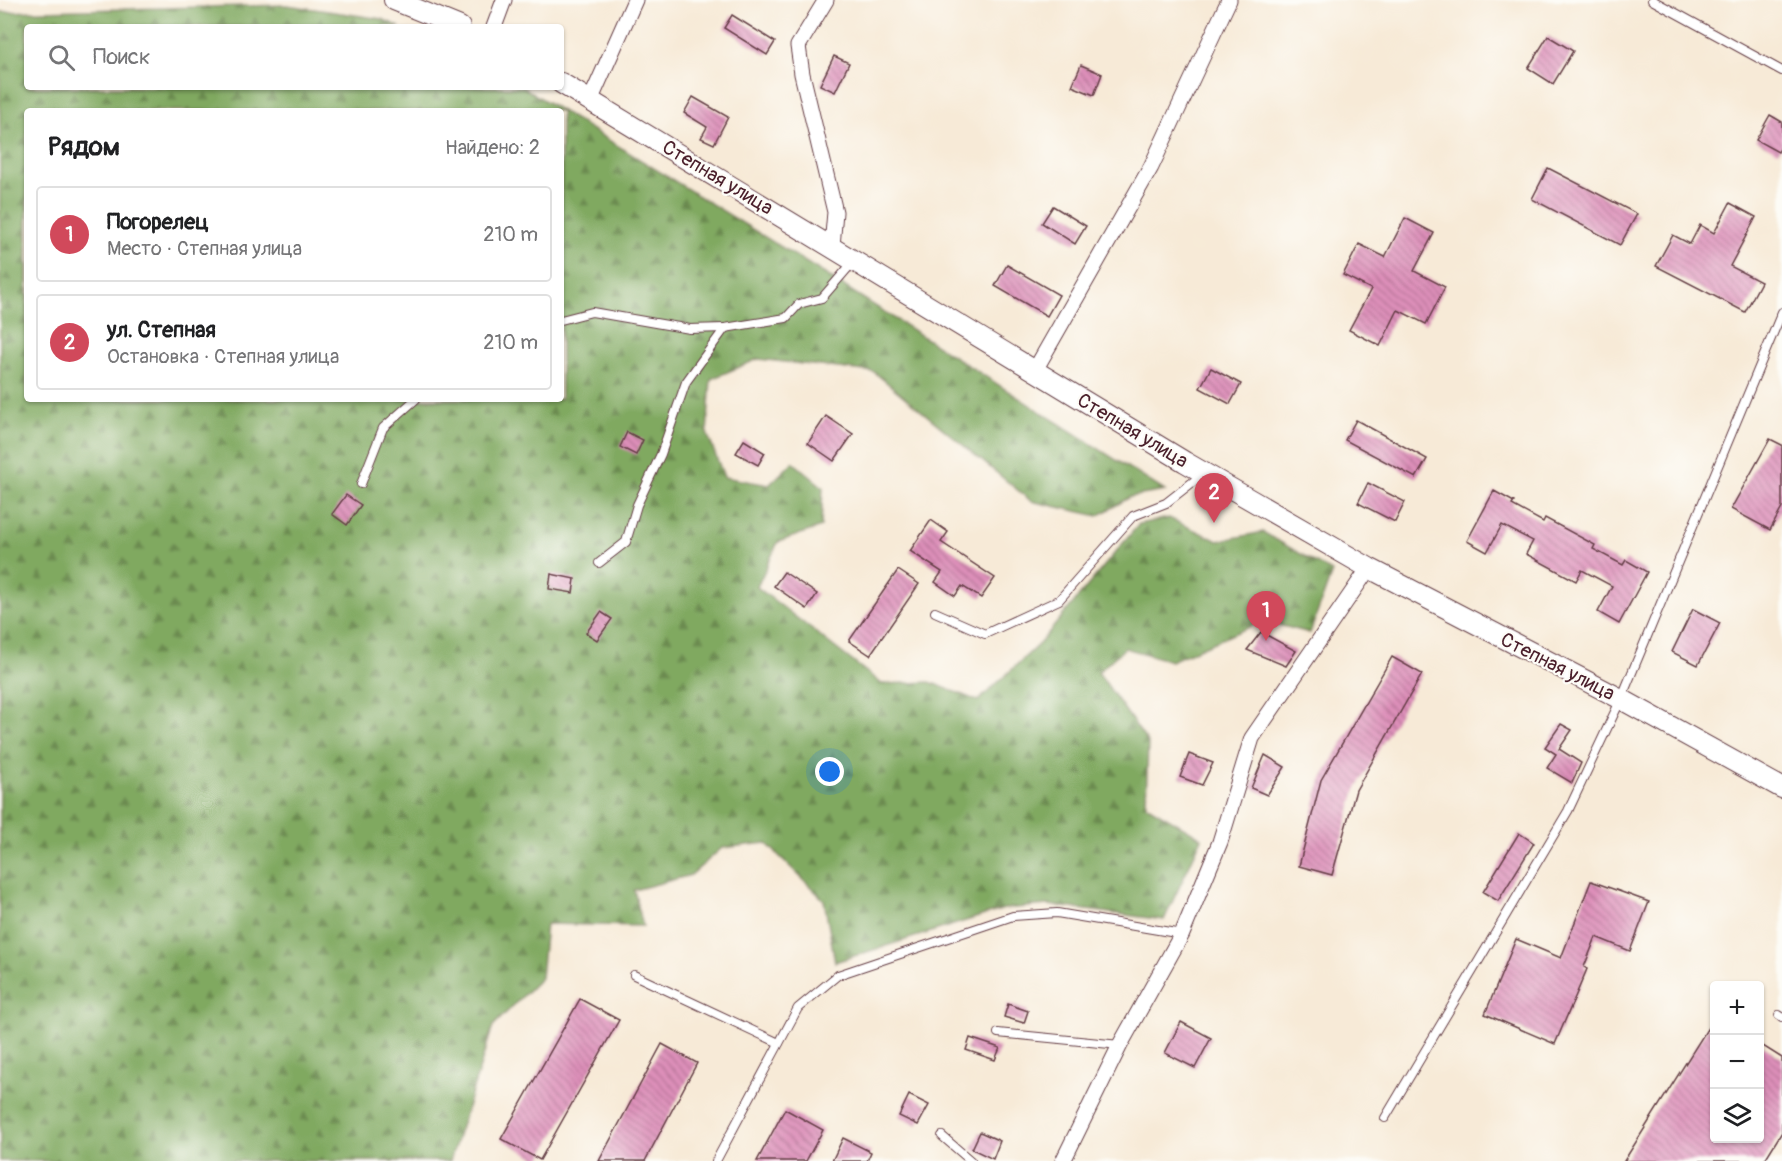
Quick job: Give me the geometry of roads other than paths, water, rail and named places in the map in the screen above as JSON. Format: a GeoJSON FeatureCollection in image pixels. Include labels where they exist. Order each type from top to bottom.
{"type":"FeatureCollection","features":[{"type":"Feature","properties":{"kind":"street"},"geometry":{"type":"LineString","coordinates":[[394,0],[453,24]]}},
{"type":"Feature","properties":{"kind":"street"},"geometry":{"type":"LineString","coordinates":[[495,24],[504,0]]}},
{"type":"Feature","properties":{"kind":"street"},"geometry":{"type":"LineString","coordinates":[[590,100],[635,0]]}},
{"type":"Feature","properties":{"kind":"street"},"geometry":{"type":"LineString","coordinates":[[826,0],[798,46],[802,74],[835,212],[832,246]]}},
{"type":"Feature","properties":{"kind":"street"},"geometry":{"type":"LineString","coordinates":[[1035,370],[1151,167],[1229,0]]}},
{"type":"Feature","properties":{"kind":"street","name":"Степная улица"},"geometry":{"type":"LineString","coordinates":[[564,85],[1204,473],[1369,568],[1621,699],[1782,788]]}},
{"type":"Feature","properties":{"kind":"street"},"geometry":{"type":"LineString","coordinates":[[1064,1161],[1120,1045],[1182,934],[1220,842],[1252,738],[1369,568]]}},
{"type":"Feature","properties":{"kind":"lane"},"geometry":{"type":"LineString","coordinates":[[1652,0],[1782,72]]}},
{"type":"Feature","properties":{"kind":"lane"},"geometry":{"type":"LineString","coordinates":[[564,319],[592,312],[690,329],[725,328],[786,318],[799,304],[822,298],[855,260]]}},
{"type":"Feature","properties":{"kind":"lane"},"geometry":{"type":"LineString","coordinates":[[1385,1118],[1568,811],[1621,699],[1782,312]]}},
{"type":"Feature","properties":{"kind":"lane"},"geometry":{"type":"LineString","coordinates":[[599,563],[626,542],[638,505],[661,454],[686,382],[725,328]]}},
{"type":"Feature","properties":{"kind":"lane"},"geometry":{"type":"LineString","coordinates":[[361,484],[383,428],[413,402]]}},
{"type":"Feature","properties":{"kind":"lane"},"geometry":{"type":"LineString","coordinates":[[934,612],[985,634],[1059,600],[1133,516],[1166,503],[1204,473]]}},
{"type":"Feature","properties":{"kind":"lane"},"geometry":{"type":"LineString","coordinates":[[716,1161],[798,1008],[838,975],[1013,916],[1057,913],[1182,934]]}},
{"type":"Feature","properties":{"kind":"lane"},"geometry":{"type":"LineString","coordinates":[[634,975],[779,1043]]}},
{"type":"Feature","properties":{"kind":"lane"},"geometry":{"type":"LineString","coordinates":[[998,1033],[1120,1045]]}},
{"type":"Feature","properties":{"kind":"lane"},"geometry":{"type":"LineString","coordinates":[[942,1136],[971,1161]]}},
{"type":"Feature","properties":{"kind":"place","name":"ул. Степная"},"geometry":{"type":"Point","coordinates":[1214,523]}},
{"type":"Feature","properties":{"kind":"place","name":"Погорелец"},"geometry":{"type":"Point","coordinates":[1266,641]}}]}
